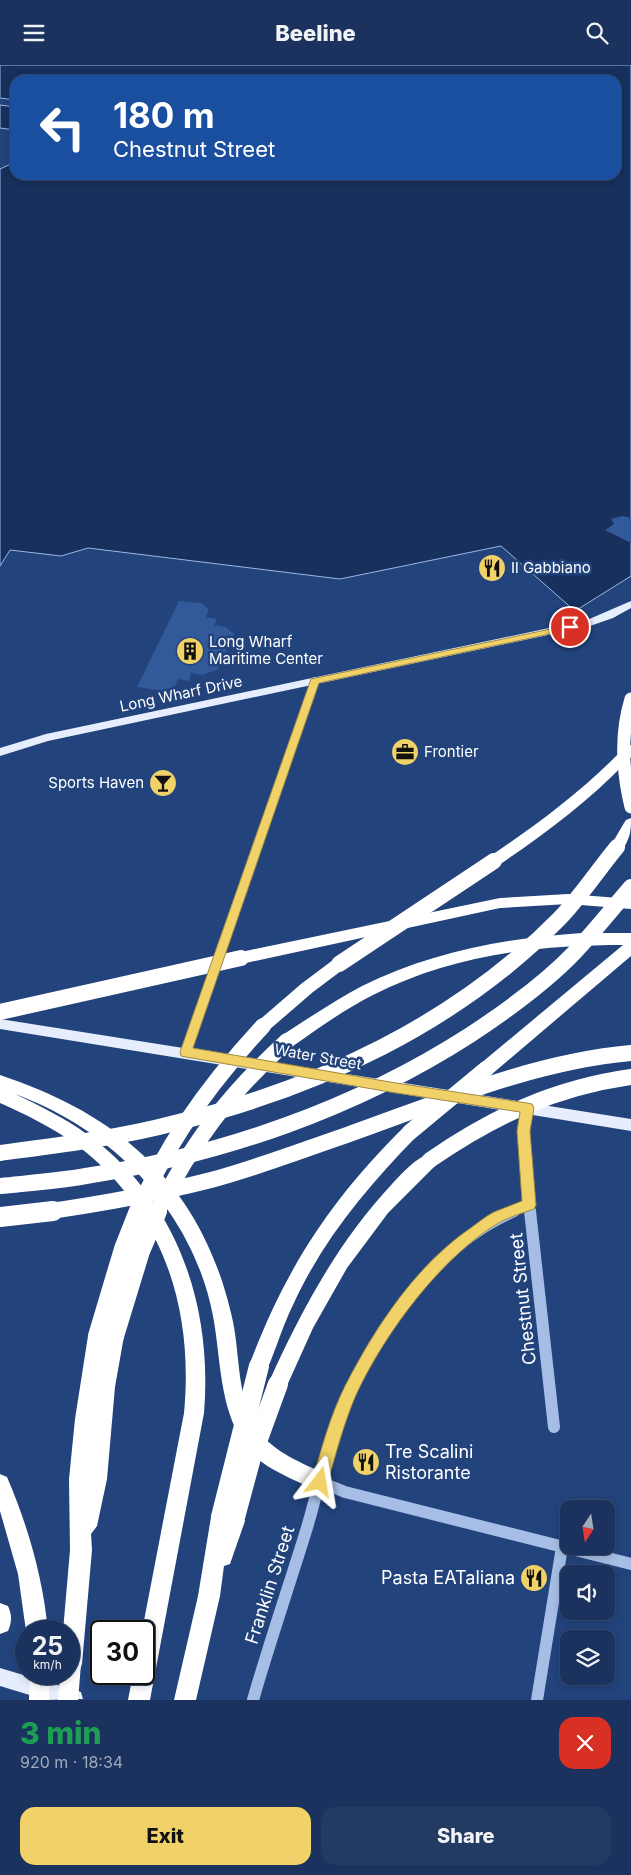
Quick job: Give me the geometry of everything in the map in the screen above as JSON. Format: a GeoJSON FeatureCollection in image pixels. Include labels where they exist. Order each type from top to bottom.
{"type":"FeatureCollection","features":[{"type":"Feature","properties":{"kind":"highway"},"geometry":{"type":"LineString","coordinates":[[631,699],[626,719],[623,750],[631,807]]}},
{"type":"Feature","properties":{"kind":"highway"},"geometry":{"type":"LineString","coordinates":[[68,1700],[81,1549],[97,1479],[106,1387],[106,1336],[110,1287],[145,1193],[167,1151],[210,1086],[236,1054],[307,988],[494,861],[569,807],[609,772],[631,749]]}},
{"type":"Feature","properties":{"kind":"highway"},"geometry":{"type":"LineString","coordinates":[[0,1153],[99,1140],[196,1119],[272,1095],[374,1053],[455,1006],[510,966],[565,915],[590,886],[631,823]]}},
{"type":"Feature","properties":{"kind":"highway"},"geometry":{"type":"LineString","coordinates":[[0,1186],[69,1179],[118,1171],[217,1147],[311,1116],[395,1079],[470,1035],[536,988],[590,937],[631,887]]}},
{"type":"Feature","properties":{"kind":"highway"},"geometry":{"type":"LineString","coordinates":[[0,1012],[240,958],[500,903],[568,899],[631,904]]}},
{"type":"Feature","properties":{"kind":"highway"},"geometry":{"type":"LineString","coordinates":[[106,1336],[127,1291],[147,1235],[169,1184],[182,1162],[234,1092],[287,1041],[357,995],[409,972],[446,959],[503,945],[587,939],[631,939]]}},
{"type":"Feature","properties":{"kind":"highway"},"geometry":{"type":"LineString","coordinates":[[186,1696],[228,1519],[259,1366],[284,1299],[310,1252],[360,1185],[410,1132],[631,947]]}},
{"type":"Feature","properties":{"kind":"highway"},"geometry":{"type":"LineString","coordinates":[[0,1217],[108,1203],[206,1181],[278,1159],[542,1067],[587,1057],[631,1053]]}},
{"type":"Feature","properties":{"kind":"highway"},"geometry":{"type":"LineString","coordinates":[[228,1519],[278,1384],[305,1324],[351,1248],[388,1200],[430,1160],[476,1129],[527,1104],[566,1091],[605,1081],[631,1077]]}},
{"type":"Feature","properties":{"kind":"highway"},"geometry":{"type":"LineString","coordinates":[[0,1082],[53,1101],[102,1130],[139,1161],[176,1204],[210,1268],[222,1313],[237,1404],[242,1421],[250,1436],[267,1454],[320,1482]]}},
{"type":"Feature","properties":{"kind":"highway"},"geometry":{"type":"LineString","coordinates":[[0,1095],[35,1109],[63,1125],[91,1146],[122,1175],[153,1214],[165,1236],[190,1302],[196,1350],[195,1404],[141,1690]]}},
{"type":"Feature","properties":{"kind":"highway"},"geometry":{"type":"LineString","coordinates":[[0,1484],[21,1540],[36,1620]]}},
{"type":"Feature","properties":{"kind":"highway"},"geometry":{"type":"LineString","coordinates":[[0,1614],[0,1623]]}},
{"type":"Feature","properties":{"kind":"highway"},"geometry":{"type":"LineString","coordinates":[[39,1700],[40,1685]]}},
{"type":"Feature","properties":{"kind":"main road","name":"Long Wharf Drive"},"geometry":{"type":"LineString","coordinates":[[0,752],[46,738],[590,623],[609,616],[631,603]]}},
{"type":"Feature","properties":{"kind":"main road","name":"Water Street"},"geometry":{"type":"LineString","coordinates":[[0,1024],[186,1052],[390,1087],[631,1125]]}},
{"type":"Feature","properties":{"kind":"main road"},"geometry":{"type":"LineString","coordinates":[[0,1677],[76,1700]]}},
{"type":"Feature","properties":{"kind":"street"},"geometry":{"type":"LineString","coordinates":[[186,1052],[315,681]]}},
{"type":"Feature","properties":{"kind":"street","name":"Chestnut Street"},"geometry":{"type":"LineString","coordinates":[[527,1108],[524,1131],[529,1205],[554,1427]]}},
{"type":"Feature","properties":{"kind":"street","name":"Franklin Street"},"geometry":{"type":"LineString","coordinates":[[253,1700],[320,1482],[331,1440],[350,1391],[374,1350],[422,1280],[458,1244],[497,1217],[529,1205]]}},
{"type":"Feature","properties":{"kind":"street"},"geometry":{"type":"LineString","coordinates":[[320,1482],[345,1492],[560,1546]]}},
{"type":"Feature","properties":{"kind":"street"},"geometry":{"type":"LineString","coordinates":[[537,1700],[561,1555]]}},
{"type":"Feature","properties":{"kind":"street"},"geometry":{"type":"LineString","coordinates":[[594,1555],[631,1564]]}},
{"type":"Feature","properties":{"kind":"water"},"geometry":{"type":"Polygon","coordinates":[[[0,65],[631,65],[631,576],[575,611],[501,546],[340,579],[88,548],[61,556],[10,550],[0,566],[0,169],[10,164],[10,180],[621,180],[621,75],[10,75],[10,99],[0,98],[0,65]]]}},
{"type":"Feature","properties":{"kind":"water"},"geometry":{"type":"Polygon","coordinates":[[[0,105],[10,106],[10,129],[0,128],[0,105]]]}},
{"type":"Feature","properties":{"kind":"building"},"geometry":{"type":"Polygon","coordinates":[[[622,516],[631,518],[631,543],[605,530],[614,524],[611,519],[622,516]]]}},
{"type":"Feature","properties":{"kind":"building","name":"Long Wharf Maritime Center"},"geometry":{"type":"Polygon","coordinates":[[[179,601],[202,603],[209,610],[206,617],[217,619],[214,625],[226,627],[234,634],[218,669],[203,675],[191,673],[189,681],[178,679],[175,686],[163,691],[137,687],[179,601]]]}},
{"type":"Feature","properties":{"kind":"place","name":"Il Gabbiano"},"geometry":{"type":"Point","coordinates":[492,568]}},
{"type":"Feature","properties":{"kind":"place","name":"Long Wharf Maritime Center"},"geometry":{"type":"Point","coordinates":[190,651]}},
{"type":"Feature","properties":{"kind":"place","name":"Frontier"},"geometry":{"type":"Point","coordinates":[405,752]}},
{"type":"Feature","properties":{"kind":"place","name":"Sports Haven"},"geometry":{"type":"Point","coordinates":[163,783]}},
{"type":"Feature","properties":{"kind":"place","name":"Tre Scalini Ristorante"},"geometry":{"type":"Point","coordinates":[366,1462]}},
{"type":"Feature","properties":{"kind":"place","name":"Pasta EATaliana"},"geometry":{"type":"Point","coordinates":[534,1578]}},
{"type":"Feature","properties":{"kind":"route"},"geometry":{"type":"LineString","coordinates":[[320,1482],[331,1440],[350,1391],[406,1301],[422,1280],[458,1244],[497,1217],[529,1205],[524,1131],[527,1108],[186,1052],[315,681],[570,627]]}}]}
